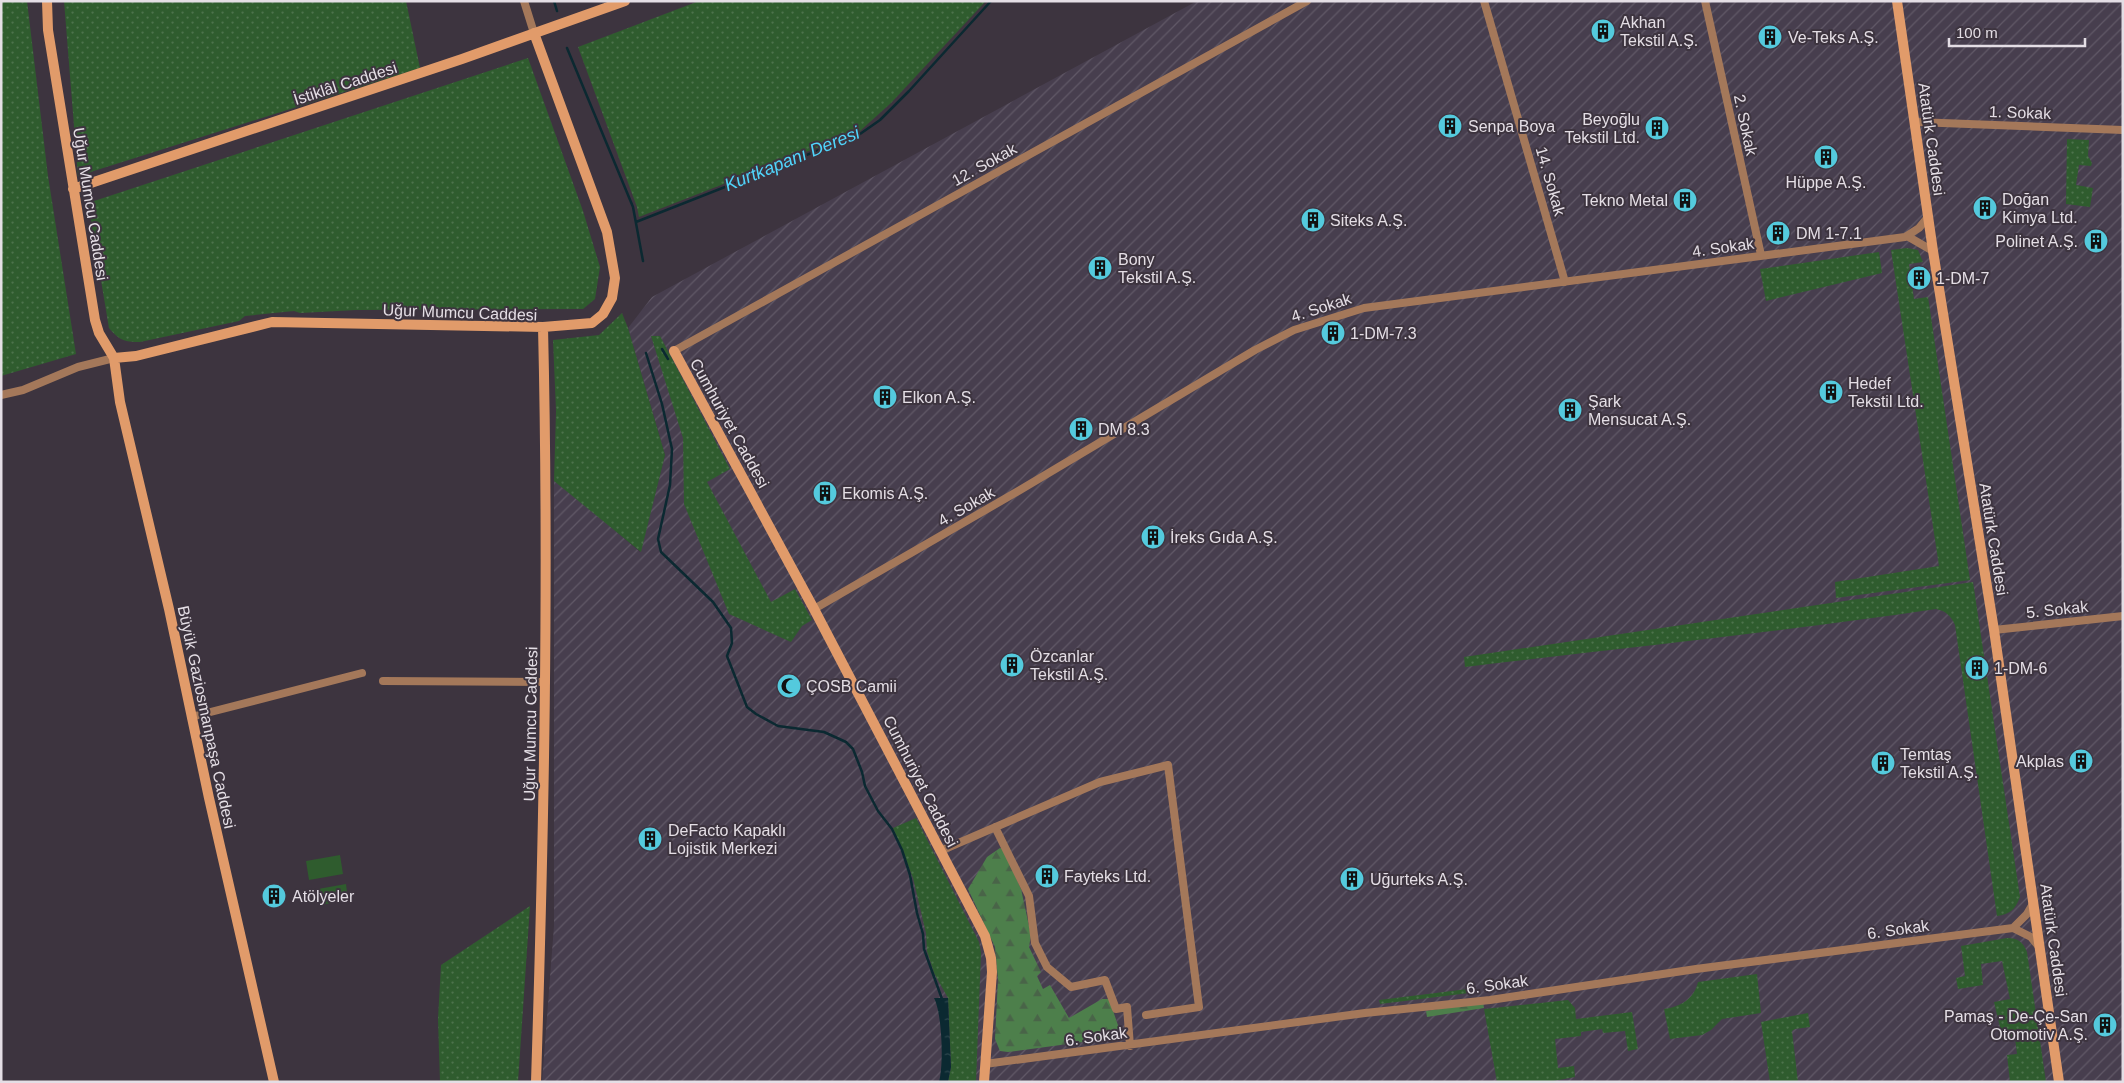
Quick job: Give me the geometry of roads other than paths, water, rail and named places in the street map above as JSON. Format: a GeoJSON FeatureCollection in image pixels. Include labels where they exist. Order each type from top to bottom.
{"type":"FeatureCollection","features":[{"type":"Feature","properties":{"kind":"street","name":"Uğur Mumcu Caddesi"},"geometry":{"type":"LineString","coordinates":[[47,1],[48,30],[95,320],[99,333],[114,358],[136,356],[272,322],[543,327],[547,497],[546,682],[536,1082]]}},
{"type":"Feature","properties":{"kind":"street"},"geometry":{"type":"LineString","coordinates":[[524,1],[534,34],[607,232],[615,278],[612,298],[603,314],[592,323],[543,327]]}},
{"type":"Feature","properties":{"kind":"street","name":"İstiklâl Caddesi"},"geometry":{"type":"LineString","coordinates":[[73,189],[462,60],[625,1]]}},
{"type":"Feature","properties":{"kind":"street","name":"12. Sokak"},"geometry":{"type":"LineString","coordinates":[[674,352],[1307,1]]}},
{"type":"Feature","properties":{"kind":"street","name":"14. Sokak"},"geometry":{"type":"LineString","coordinates":[[1484,1],[1565,282]]}},
{"type":"Feature","properties":{"kind":"street","name":"2. Sokak"},"geometry":{"type":"LineString","coordinates":[[1704,1],[1761,255]]}},
{"type":"Feature","properties":{"kind":"street","name":"Atatürk Caddesi"},"geometry":{"type":"LineString","coordinates":[[1897,1],[1916,122],[1933,251],[1994,630],[2059,1082]]}},
{"type":"Feature","properties":{"kind":"street","name":"1. Sokak"},"geometry":{"type":"LineString","coordinates":[[1916,122],[2123,130]]}},
{"type":"Feature","properties":{"kind":"street"},"geometry":{"type":"LineString","coordinates":[[1928,217],[1907,236],[1933,251]]}},
{"type":"Feature","properties":{"kind":"street","name":"4. Sokak"},"geometry":{"type":"LineString","coordinates":[[814,609],[1012,495],[1255,350],[1294,330],[1364,308],[1907,236]]}},
{"type":"Feature","properties":{"kind":"street","name":"Cumhuriyet Caddesi"},"geometry":{"type":"LineString","coordinates":[[674,352],[814,609],[977,920],[991,958],[992,972],[984,1082]]}},
{"type":"Feature","properties":{"kind":"street"},"geometry":{"type":"LineString","coordinates":[[1,395],[23,390],[78,367],[114,358]]}},
{"type":"Feature","properties":{"kind":"street","name":"Büyük Gaziosmanpaşa Caddesi"},"geometry":{"type":"LineString","coordinates":[[114,358],[120,402],[169,609],[274,1082]]}},
{"type":"Feature","properties":{"kind":"street","name":"5. Sokak"},"geometry":{"type":"LineString","coordinates":[[1994,630],[2123,616]]}},
{"type":"Feature","properties":{"kind":"street"},"geometry":{"type":"LineString","coordinates":[[192,717],[362,673]]}},
{"type":"Feature","properties":{"kind":"street"},"geometry":{"type":"LineString","coordinates":[[383,681],[546,682]]}},
{"type":"Feature","properties":{"kind":"street"},"geometry":{"type":"LineString","coordinates":[[940,851],[1100,782],[1168,765],[1199,1006],[1146,1015]]}},
{"type":"Feature","properties":{"kind":"street"},"geometry":{"type":"LineString","coordinates":[[995,827],[1029,896],[1035,943],[1047,967],[1071,988],[1105,980],[1116,1009],[1127,1007],[1130,1046]]}},
{"type":"Feature","properties":{"kind":"street"},"geometry":{"type":"LineString","coordinates":[[2034,902],[2027,914],[2013,928],[2031,937],[2041,948]]}},
{"type":"Feature","properties":{"kind":"street","name":"6. Sokak"},"geometry":{"type":"LineString","coordinates":[[985,1064],[1365,1013],[1490,1000],[1696,969],[2013,928]]}},
{"type":"Feature","properties":{"kind":"water"},"geometry":{"type":"Polygon","coordinates":[[[934,998],[948,998],[951,1067],[948,1082],[939,1082],[941,1074],[941,1039],[939,1015],[934,998]]]}},
{"type":"Feature","properties":{"kind":"waterway"},"geometry":{"type":"LineString","coordinates":[[554,1],[557,11]]}},
{"type":"Feature","properties":{"kind":"waterway","name":"Kurtkapanı Deresi"},"geometry":{"type":"LineString","coordinates":[[636,222],[860,134],[880,120],[909,91],[991,1]]}},
{"type":"Feature","properties":{"kind":"waterway"},"geometry":{"type":"LineString","coordinates":[[567,48],[633,207],[643,261]]}},
{"type":"Feature","properties":{"kind":"waterway"},"geometry":{"type":"LineString","coordinates":[[662,349],[668,359]]}},
{"type":"Feature","properties":{"kind":"waterway"},"geometry":{"type":"LineString","coordinates":[[646,353],[662,404],[672,449],[670,485],[658,539],[661,552],[713,602],[731,628],[732,643],[727,656],[747,707],[778,726],[824,732],[846,742],[853,749],[865,786],[878,811],[892,829],[902,850],[910,875],[923,934],[924,949],[942,999]]}},
{"type":"Feature","properties":{"kind":"place","name":"Akhan Tekstil A.Ş."},"geometry":{"type":"Point","coordinates":[1603,31]}},
{"type":"Feature","properties":{"kind":"place","name":"Ve-Teks A.Ş."},"geometry":{"type":"Point","coordinates":[1770,37]}},
{"type":"Feature","properties":{"kind":"place","name":"Senpa Boya"},"geometry":{"type":"Point","coordinates":[1450,126]}},
{"type":"Feature","properties":{"kind":"place","name":"Beyoğlu Tekstil Ltd."},"geometry":{"type":"Point","coordinates":[1657,128]}},
{"type":"Feature","properties":{"kind":"place","name":"Hüppe A.Ş."},"geometry":{"type":"Point","coordinates":[1826,157]}},
{"type":"Feature","properties":{"kind":"place","name":"Tekno Metal"},"geometry":{"type":"Point","coordinates":[1685,200]}},
{"type":"Feature","properties":{"kind":"place","name":"Doğan Kimya Ltd."},"geometry":{"type":"Point","coordinates":[1985,208]}},
{"type":"Feature","properties":{"kind":"place","name":"Siteks A.Ş."},"geometry":{"type":"Point","coordinates":[1313,220]}},
{"type":"Feature","properties":{"kind":"place","name":"DM 1-7.1"},"geometry":{"type":"Point","coordinates":[1778,233]}},
{"type":"Feature","properties":{"kind":"place","name":"Polinet A.Ş."},"geometry":{"type":"Point","coordinates":[2096,241]}},
{"type":"Feature","properties":{"kind":"place","name":"Bony Tekstil A.Ş."},"geometry":{"type":"Point","coordinates":[1100,268]}},
{"type":"Feature","properties":{"kind":"place","name":"1-DM-7"},"geometry":{"type":"Point","coordinates":[1919,278]}},
{"type":"Feature","properties":{"kind":"place","name":"1-DM-7.3"},"geometry":{"type":"Point","coordinates":[1333,333]}},
{"type":"Feature","properties":{"kind":"place","name":"Hedef Tekstil Ltd."},"geometry":{"type":"Point","coordinates":[1831,392]}},
{"type":"Feature","properties":{"kind":"place","name":"Elkon A.Ş."},"geometry":{"type":"Point","coordinates":[885,397]}},
{"type":"Feature","properties":{"kind":"place","name":"Şark Mensucat A.Ş."},"geometry":{"type":"Point","coordinates":[1570,410]}},
{"type":"Feature","properties":{"kind":"place","name":"DM 8.3"},"geometry":{"type":"Point","coordinates":[1081,429]}},
{"type":"Feature","properties":{"kind":"place","name":"Ekomis A.Ş."},"geometry":{"type":"Point","coordinates":[825,493]}},
{"type":"Feature","properties":{"kind":"place","name":"İreks Gıda A.Ş."},"geometry":{"type":"Point","coordinates":[1153,537]}},
{"type":"Feature","properties":{"kind":"place","name":"Özcanlar Tekstil A.Ş."},"geometry":{"type":"Point","coordinates":[1012,665]}},
{"type":"Feature","properties":{"kind":"place","name":"1-DM-6"},"geometry":{"type":"Point","coordinates":[1977,668]}},
{"type":"Feature","properties":{"kind":"place","name":"ÇOSB Camii"},"geometry":{"type":"Point","coordinates":[789,686]}},
{"type":"Feature","properties":{"kind":"place","name":"Akplas"},"geometry":{"type":"Point","coordinates":[2081,761]}},
{"type":"Feature","properties":{"kind":"place","name":"Temtaş Tekstil A.Ş."},"geometry":{"type":"Point","coordinates":[1883,763]}},
{"type":"Feature","properties":{"kind":"place","name":"DeFacto Kapaklı Lojistik Merkezi"},"geometry":{"type":"Point","coordinates":[650,839]}},
{"type":"Feature","properties":{"kind":"place","name":"Fayteks Ltd."},"geometry":{"type":"Point","coordinates":[1047,876]}},
{"type":"Feature","properties":{"kind":"place","name":"Uğurteks A.Ş."},"geometry":{"type":"Point","coordinates":[1352,879]}},
{"type":"Feature","properties":{"kind":"place","name":"Atölyeler"},"geometry":{"type":"Point","coordinates":[274,896]}},
{"type":"Feature","properties":{"kind":"place","name":"Pamaş - De-Çe-San Otomotiv A.Ş."},"geometry":{"type":"Point","coordinates":[2105,1025]}}]}
